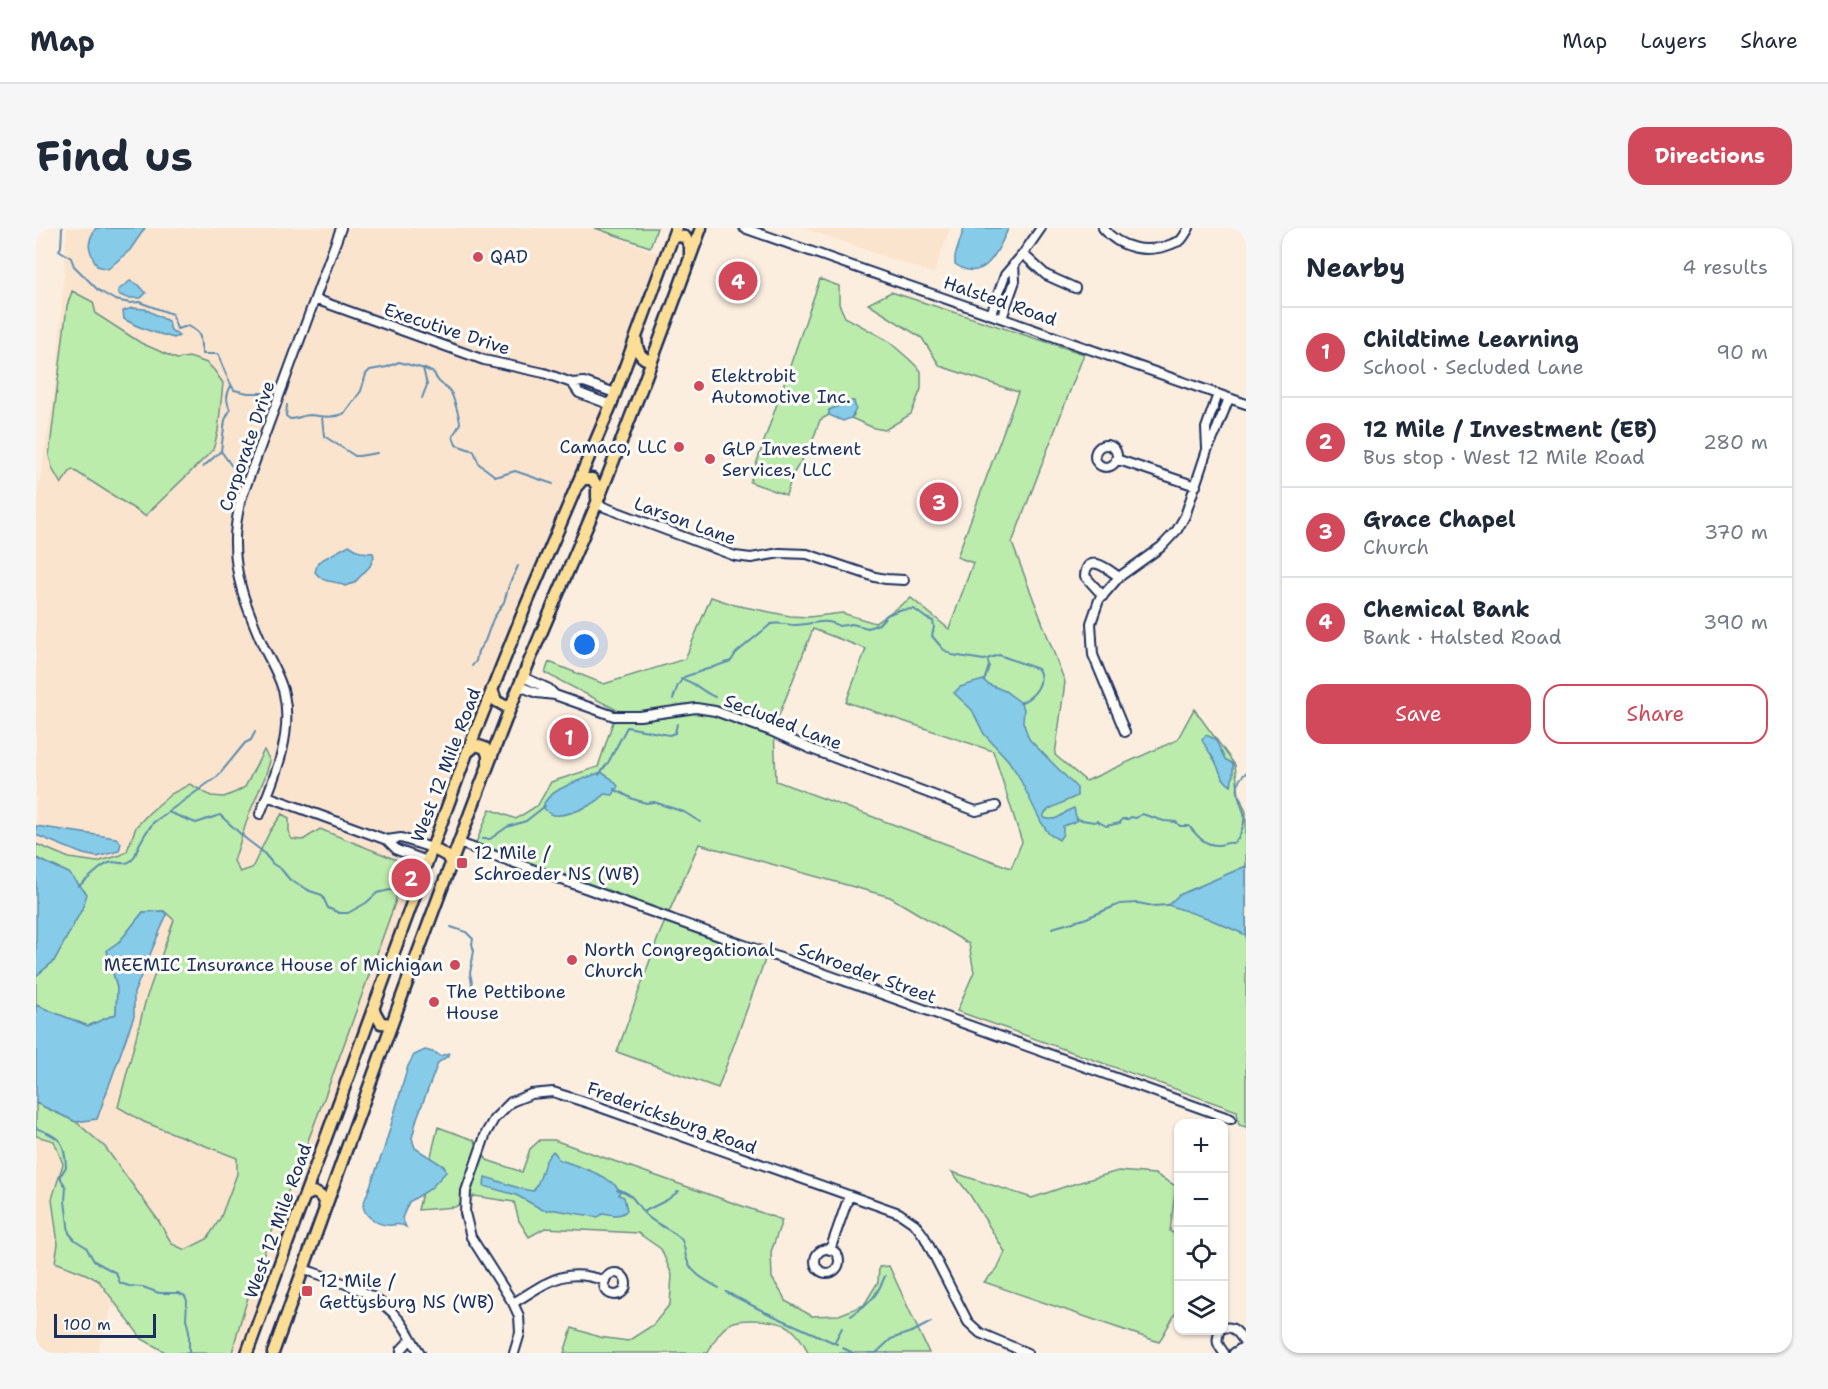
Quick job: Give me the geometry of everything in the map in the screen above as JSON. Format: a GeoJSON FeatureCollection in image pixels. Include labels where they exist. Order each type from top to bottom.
{"type":"FeatureCollection","features":[{"type":"Feature","properties":{"kind":"main road"},"geometry":{"type":"LineString","coordinates":[[273,1353],[488,766],[596,504],[701,228]]}},
{"type":"Feature","properties":{"kind":"main road"},"geometry":{"type":"LineString","coordinates":[[674,234],[685,237],[690,246],[690,258]]}},
{"type":"Feature","properties":{"kind":"main road","name":"West 12 Mile Road"},"geometry":{"type":"LineString","coordinates":[[247,1353],[467,753],[615,393],[674,234]]}},
{"type":"Feature","properties":{"kind":"main road"},"geometry":{"type":"LineString","coordinates":[[636,338],[640,356],[652,360]]}},
{"type":"Feature","properties":{"kind":"main road"},"geometry":{"type":"LineString","coordinates":[[576,487],[583,479],[592,479],[598,492],[596,504]]}},
{"type":"Feature","properties":{"kind":"main road"},"geometry":{"type":"LineString","coordinates":[[492,689],[496,701],[505,706],[511,706]]}},
{"type":"Feature","properties":{"kind":"main road"},"geometry":{"type":"LineString","coordinates":[[467,753],[476,745],[485,748],[488,766]]}},
{"type":"Feature","properties":{"kind":"main road"},"geometry":{"type":"LineString","coordinates":[[432,848],[447,856],[451,864]]}},
{"type":"Feature","properties":{"kind":"main road"},"geometry":{"type":"LineString","coordinates":[[373,1009],[381,1023],[392,1024]]}},
{"type":"Feature","properties":{"kind":"main road"},"geometry":{"type":"LineString","coordinates":[[305,1196],[313,1192],[318,1194],[324,1201],[325,1209]]}},
{"type":"Feature","properties":{"kind":"street","name":"Corporate Drive"},"geometry":{"type":"LineString","coordinates":[[260,814],[280,764],[285,739],[286,714],[284,693],[245,605],[238,582],[235,536],[240,502],[341,228]]}},
{"type":"Feature","properties":{"kind":"street","name":"Halsted Road"},"geometry":{"type":"LineString","coordinates":[[744,228],[1246,404]]}},
{"type":"Feature","properties":{"kind":"street"},"geometry":{"type":"LineString","coordinates":[[991,314],[1005,276],[1041,228]]}},
{"type":"Feature","properties":{"kind":"street"},"geometry":{"type":"LineString","coordinates":[[1103,228],[1121,244],[1141,249],[1161,248],[1181,240],[1189,228]]}},
{"type":"Feature","properties":{"kind":"street"},"geometry":{"type":"LineString","coordinates":[[1023,254],[1046,275],[1075,288]]}},
{"type":"Feature","properties":{"kind":"street"},"geometry":{"type":"LineString","coordinates":[[1002,318],[1015,281],[1014,264]]}},
{"type":"Feature","properties":{"kind":"street","name":"Executive Drive"},"geometry":{"type":"LineString","coordinates":[[315,299],[484,360],[544,373],[572,383],[584,381],[615,393]]}},
{"type":"Feature","properties":{"kind":"street","name":"Executive Drive"},"geometry":{"type":"LineString","coordinates":[[572,383],[579,393],[610,405]]}},
{"type":"Feature","properties":{"kind":"street"},"geometry":{"type":"LineString","coordinates":[[1207,450],[1206,428],[1218,394]]}},
{"type":"Feature","properties":{"kind":"street"},"geometry":{"type":"LineString","coordinates":[[1125,732],[1093,655],[1091,623],[1099,600],[1119,577],[1161,548],[1177,530],[1185,516],[1207,450],[1229,398]]}},
{"type":"Feature","properties":{"kind":"street"},"geometry":{"type":"LineString","coordinates":[[1116,459],[1196,486]]}},
{"type":"Feature","properties":{"kind":"street","name":"Larson Lane"},"geometry":{"type":"LineString","coordinates":[[596,504],[735,556],[751,558],[780,553],[807,554],[875,577],[904,580]]}},
{"type":"Feature","properties":{"kind":"street"},"geometry":{"type":"LineString","coordinates":[[1103,596],[1085,576],[1089,566],[1093,563],[1102,565],[1119,577]]}},
{"type":"Feature","properties":{"kind":"street","name":"Secluded Lane"},"geometry":{"type":"LineString","coordinates":[[521,682],[537,693],[555,695],[614,716],[640,716],[696,708],[715,711],[976,811],[996,806]]}},
{"type":"Feature","properties":{"kind":"street"},"geometry":{"type":"LineString","coordinates":[[267,796],[387,840],[397,850],[427,861]]}},
{"type":"Feature","properties":{"kind":"street"},"geometry":{"type":"LineString","coordinates":[[387,840],[401,838],[432,848]]}},
{"type":"Feature","properties":{"kind":"street","name":"Schroeder Street"},"geometry":{"type":"LineString","coordinates":[[459,843],[1231,1119]]}},
{"type":"Feature","properties":{"kind":"street","name":"Fredericksburg Road"},"geometry":{"type":"LineString","coordinates":[[514,1353],[520,1333],[519,1316],[471,1237],[465,1213],[466,1191],[486,1133],[494,1119],[511,1102],[531,1094],[553,1092],[899,1213],[915,1224],[924,1236],[968,1322],[980,1333],[1027,1353]]}},
{"type":"Feature","properties":{"kind":"street"},"geometry":{"type":"LineString","coordinates":[[830,1250],[849,1196]]}},
{"type":"Feature","properties":{"kind":"street"},"geometry":{"type":"LineString","coordinates":[[303,1269],[356,1288],[380,1301],[400,1321],[420,1353]]}},
{"type":"Feature","properties":{"kind":"street"},"geometry":{"type":"LineString","coordinates":[[513,1303],[554,1278],[574,1275],[604,1281]]}},
{"type":"Feature","properties":{"kind":"street"},"geometry":{"type":"LineString","coordinates":[[1228,1327],[1234,1329],[1246,1345],[1234,1353]]}},
{"type":"Feature","properties":{"kind":"street"},"geometry":{"type":"LineString","coordinates":[[1218,1335],[1217,1344],[1224,1353]]}},
{"type":"Feature","properties":{"kind":"street"},"geometry":{"type":"LineString","coordinates":[[401,1353],[411,1339]]}},
{"type":"Feature","properties":{"kind":"shaded area"},"geometry":{"type":"Polygon","coordinates":[[[67,228],[595,228],[649,250],[664,253],[633,323],[598,416],[594,435],[474,726],[452,770],[411,886],[407,905],[253,1315],[243,1353],[112,1307],[97,1353],[36,1353],[36,503],[57,372],[67,228]]]}},
{"type":"Feature","properties":{"kind":"shaded area"},"geometry":{"type":"Polygon","coordinates":[[[803,228],[950,228],[934,274],[803,228]]]}},
{"type":"Feature","properties":{"kind":"green space"},"geometry":{"type":"Polygon","coordinates":[[[595,228],[657,228],[650,247],[595,228]]]}},
{"type":"Feature","properties":{"kind":"green space"},"geometry":{"type":"Polygon","coordinates":[[[820,279],[839,286],[839,304],[845,317],[887,340],[921,371],[921,389],[911,414],[885,430],[851,418],[854,415],[851,401],[829,410],[829,415],[820,420],[811,445],[793,474],[786,495],[750,482],[820,279]]]}},
{"type":"Feature","properties":{"kind":"green space"},"geometry":{"type":"Polygon","coordinates":[[[72,291],[93,302],[96,314],[141,343],[177,359],[189,357],[207,363],[223,383],[218,431],[213,450],[145,516],[72,469],[61,484],[53,470],[49,456],[67,306],[72,291]]]}},
{"type":"Feature","properties":{"kind":"green space"},"geometry":{"type":"Polygon","coordinates":[[[891,292],[1084,354],[1012,543],[1065,682],[1055,755],[1086,781],[1177,740],[1194,709],[1235,765],[1239,795],[1246,812],[1246,1127],[1239,1125],[1237,1111],[957,1011],[974,972],[969,944],[890,897],[699,844],[669,912],[476,843],[490,809],[516,819],[538,805],[551,782],[598,767],[617,710],[545,673],[549,662],[604,684],[685,659],[711,597],[735,605],[790,616],[809,617],[842,613],[875,623],[911,598],[949,629],[973,563],[957,557],[1018,392],[940,366],[922,338],[868,304],[891,292]],[[813,629],[774,728],[776,781],[1011,868],[1022,842],[993,751],[846,702],[866,649],[813,629]]]}},
{"type":"Feature","properties":{"kind":"green space"},"geometry":{"type":"Polygon","coordinates":[[[264,750],[270,761],[249,814],[234,861],[240,872],[252,868],[270,831],[282,814],[289,818],[291,839],[303,840],[320,829],[397,860],[400,871],[395,903],[328,1089],[255,1276],[232,1353],[167,1353],[142,1339],[99,1281],[55,1262],[58,1244],[52,1199],[63,1164],[54,1141],[36,1136],[36,1103],[76,1122],[105,1147],[158,1220],[172,1244],[185,1250],[207,1239],[220,1219],[237,1174],[237,1158],[144,1122],[118,1107],[146,999],[174,920],[164,911],[143,912],[120,941],[107,950],[117,988],[116,1014],[88,1026],[36,1005],[36,976],[54,961],[83,907],[69,873],[36,858],[36,844],[69,858],[97,862],[121,855],[127,851],[136,827],[171,794],[190,784],[211,796],[224,797],[236,792],[245,787],[264,750]]]}},
{"type":"Feature","properties":{"kind":"green space"},"geometry":{"type":"Polygon","coordinates":[[[669,912],[766,957],[718,1088],[617,1052],[669,912]]]}},
{"type":"Feature","properties":{"kind":"green space"},"geometry":{"type":"Polygon","coordinates":[[[438,1127],[474,1140],[487,1160],[522,1172],[530,1149],[540,1140],[554,1140],[782,1220],[771,1252],[772,1278],[787,1302],[812,1316],[839,1315],[864,1305],[878,1282],[879,1267],[889,1266],[929,1353],[808,1353],[795,1332],[789,1327],[770,1321],[754,1320],[730,1324],[718,1335],[708,1353],[564,1353],[572,1328],[599,1337],[628,1341],[653,1325],[670,1304],[672,1275],[661,1249],[638,1233],[545,1228],[529,1237],[519,1221],[514,1202],[474,1196],[455,1207],[418,1210],[438,1127]]]}},
{"type":"Feature","properties":{"kind":"green space"},"geometry":{"type":"Polygon","coordinates":[[[1118,1171],[1155,1174],[1174,1185],[1170,1231],[1174,1234],[1174,1316],[1159,1342],[984,1282],[997,1269],[1005,1252],[970,1195],[952,1172],[1032,1198],[1118,1171]]]}},
{"type":"Feature","properties":{"kind":"water"},"geometry":{"type":"Polygon","coordinates":[[[96,228],[145,228],[130,250],[108,269],[97,266],[90,251],[90,238],[96,228]]]}},
{"type":"Feature","properties":{"kind":"water"},"geometry":{"type":"Polygon","coordinates":[[[964,228],[1008,229],[989,263],[974,270],[955,264],[955,256],[964,228]]]}},
{"type":"Feature","properties":{"kind":"water"},"geometry":{"type":"Polygon","coordinates":[[[130,281],[139,285],[146,293],[141,298],[127,298],[118,294],[118,290],[130,281]]]}},
{"type":"Feature","properties":{"kind":"water"},"geometry":{"type":"Polygon","coordinates":[[[132,308],[145,309],[168,321],[171,330],[179,336],[174,338],[154,332],[124,319],[123,311],[132,308]]]}},
{"type":"Feature","properties":{"kind":"water"},"geometry":{"type":"Polygon","coordinates":[[[854,401],[856,409],[851,418],[843,421],[829,415],[829,410],[854,401]]]}},
{"type":"Feature","properties":{"kind":"water"},"geometry":{"type":"Polygon","coordinates":[[[349,545],[360,552],[373,553],[374,557],[370,566],[354,583],[345,586],[326,580],[315,572],[318,562],[349,545]]]}},
{"type":"Feature","properties":{"kind":"water"},"geometry":{"type":"Polygon","coordinates":[[[983,680],[1020,702],[1024,709],[1023,722],[1029,739],[1077,788],[1077,796],[1049,809],[1044,814],[1044,818],[1053,819],[1074,808],[1077,821],[1063,826],[1063,834],[1059,840],[1049,834],[1041,822],[1008,760],[984,734],[972,710],[954,693],[960,687],[983,680]]]}},
{"type":"Feature","properties":{"kind":"water"},"geometry":{"type":"Polygon","coordinates":[[[1206,735],[1215,739],[1225,759],[1233,764],[1231,786],[1223,778],[1202,740],[1206,735]]]}},
{"type":"Feature","properties":{"kind":"water"},"geometry":{"type":"Polygon","coordinates":[[[601,772],[618,786],[613,795],[604,794],[587,806],[563,815],[550,814],[543,807],[551,795],[558,790],[601,772]]]}},
{"type":"Feature","properties":{"kind":"water"},"geometry":{"type":"Polygon","coordinates":[[[36,826],[116,838],[121,843],[119,851],[97,857],[83,854],[36,835],[36,826]]]}},
{"type":"Feature","properties":{"kind":"water"},"geometry":{"type":"Polygon","coordinates":[[[36,858],[69,873],[87,894],[83,907],[54,961],[36,976],[36,858]]]}},
{"type":"Feature","properties":{"kind":"water"},"geometry":{"type":"Polygon","coordinates":[[[1246,866],[1246,935],[1207,918],[1168,905],[1179,895],[1246,866]]]}},
{"type":"Feature","properties":{"kind":"water"},"geometry":{"type":"Polygon","coordinates":[[[164,911],[167,914],[134,993],[134,1016],[97,1119],[76,1122],[36,1103],[36,1005],[88,1026],[116,1014],[117,988],[107,950],[120,941],[143,912],[164,911]]]}},
{"type":"Feature","properties":{"kind":"water"},"geometry":{"type":"Polygon","coordinates":[[[425,1050],[440,1056],[449,1053],[449,1055],[438,1063],[417,1118],[412,1138],[415,1148],[445,1167],[446,1172],[430,1189],[409,1202],[402,1218],[406,1227],[399,1224],[383,1224],[368,1216],[363,1205],[384,1149],[408,1066],[414,1055],[425,1050]]]}},
{"type":"Feature","properties":{"kind":"water"},"geometry":{"type":"Polygon","coordinates":[[[553,1151],[558,1159],[591,1171],[614,1184],[620,1190],[619,1195],[624,1197],[627,1210],[619,1215],[604,1213],[598,1217],[543,1210],[516,1195],[484,1186],[485,1177],[533,1191],[539,1182],[546,1160],[553,1151]]]}},
{"type":"Feature","properties":{"kind":"waterway"},"geometry":{"type":"LineString","coordinates":[[62,228],[59,250],[71,258],[74,266],[98,290],[115,300],[139,302],[172,314],[177,329],[188,326],[198,333],[203,354],[219,355],[234,390],[248,393],[270,393]]}},
{"type":"Feature","properties":{"kind":"waterway"},"geometry":{"type":"LineString","coordinates":[[287,405],[286,416],[290,419],[307,415],[328,417],[341,415],[361,391],[366,374],[370,370],[399,362],[425,369],[434,373],[453,397],[460,423],[453,436],[456,445],[474,451],[479,464],[495,476],[515,471],[553,484]]}},
{"type":"Feature","properties":{"kind":"waterway"},"geometry":{"type":"LineString","coordinates":[[422,398],[427,385],[423,368]]}},
{"type":"Feature","properties":{"kind":"waterway"},"geometry":{"type":"LineString","coordinates":[[231,386],[227,398],[230,410],[225,420],[221,451],[238,475]]}},
{"type":"Feature","properties":{"kind":"waterway"},"geometry":{"type":"LineString","coordinates":[[322,417],[324,436],[355,456],[377,453]]}},
{"type":"Feature","properties":{"kind":"waterway"},"geometry":{"type":"LineString","coordinates":[[203,467],[221,451]]}},
{"type":"Feature","properties":{"kind":"waterway"},"geometry":{"type":"LineString","coordinates":[[472,666],[493,619],[504,602],[518,566]]}},
{"type":"Feature","properties":{"kind":"waterway"},"geometry":{"type":"LineString","coordinates":[[673,699],[684,677],[731,661],[736,653],[771,624],[796,625],[828,622],[839,626],[852,624],[868,628],[879,624],[887,615],[899,610],[914,609],[933,621],[932,636],[943,649],[952,655],[984,660],[999,655],[1038,669],[1040,684],[1030,697],[1020,703]]}},
{"type":"Feature","properties":{"kind":"waterway"},"geometry":{"type":"LineString","coordinates":[[984,681],[989,666],[988,661]]}},
{"type":"Feature","properties":{"kind":"waterway"},"geometry":{"type":"LineString","coordinates":[[681,679],[715,697]]}},
{"type":"Feature","properties":{"kind":"waterway"},"geometry":{"type":"LineString","coordinates":[[599,775],[627,727],[669,735],[675,733],[677,724]]}},
{"type":"Feature","properties":{"kind":"waterway"},"geometry":{"type":"LineString","coordinates":[[78,886],[106,864],[126,863],[132,860],[143,837],[154,822],[218,776],[245,743],[251,740],[255,732]]}},
{"type":"Feature","properties":{"kind":"waterway"},"geometry":{"type":"LineString","coordinates":[[1076,819],[1097,821],[1106,826],[1120,823],[1122,819],[1136,818],[1142,814],[1176,822],[1180,826],[1189,826],[1201,839],[1213,845],[1233,843],[1240,834],[1244,821],[1238,787],[1241,777],[1246,773]]}},
{"type":"Feature","properties":{"kind":"waterway"},"geometry":{"type":"LineString","coordinates":[[614,789],[633,799],[646,803],[654,802],[684,812],[700,822]]}},
{"type":"Feature","properties":{"kind":"waterway"},"geometry":{"type":"LineString","coordinates":[[482,839],[490,839],[507,827],[526,821],[545,806]]}},
{"type":"Feature","properties":{"kind":"waterway"},"geometry":{"type":"LineString","coordinates":[[168,812],[196,823],[220,815],[262,851],[290,880],[322,895],[328,908],[339,913],[348,913],[366,903],[377,893],[397,891]]}},
{"type":"Feature","properties":{"kind":"waterway"},"geometry":{"type":"LineString","coordinates":[[1052,928],[1084,919],[1120,904],[1168,905]]}},
{"type":"Feature","properties":{"kind":"waterway"},"geometry":{"type":"LineString","coordinates":[[451,927],[466,932],[473,939],[471,988]]}},
{"type":"Feature","properties":{"kind":"waterway"},"geometry":{"type":"LineString","coordinates":[[36,1128],[60,1141],[64,1151],[66,1167],[61,1179],[66,1187],[65,1201],[69,1233],[86,1247],[94,1261],[116,1273],[120,1283],[143,1287],[159,1293],[179,1293],[185,1296],[189,1353]]}},
{"type":"Feature","properties":{"kind":"waterway"},"geometry":{"type":"LineString","coordinates":[[617,1190],[632,1197],[647,1216],[681,1239],[691,1268],[699,1276],[719,1288]]}},
{"type":"Feature","properties":{"kind":"waterway"},"geometry":{"type":"LineString","coordinates":[[643,1212],[679,1191]]}},
{"type":"Feature","properties":{"kind":"waterway"},"geometry":{"type":"LineString","coordinates":[[851,1316],[871,1299],[885,1276]]}},
{"type":"Feature","properties":{"kind":"waterway"},"geometry":{"type":"LineString","coordinates":[[726,1292],[837,1344]]}},
{"type":"Feature","properties":{"kind":"waterway"},"geometry":{"type":"LineString","coordinates":[[876,1353],[891,1339],[931,1322]]}},
{"type":"Feature","properties":{"kind":"waterway"},"geometry":{"type":"LineString","coordinates":[[834,1343],[842,1328]]}},
{"type":"Feature","properties":{"kind":"waterway"},"geometry":{"type":"LineString","coordinates":[[843,1348],[853,1353]]}},
{"type":"Feature","properties":{"kind":"waterway"},"geometry":{"type":"LineString","coordinates":[[868,1353],[874,1353]]}},
{"type":"Feature","properties":{"kind":"place","name":"QAD"},"geometry":{"type":"Point","coordinates":[478,257]}},
{"type":"Feature","properties":{"kind":"place","name":"Chemical Bank"},"geometry":{"type":"Point","coordinates":[738,281]}},
{"type":"Feature","properties":{"kind":"place","name":"Elektrobit Automotive Inc."},"geometry":{"type":"Point","coordinates":[699,386]}},
{"type":"Feature","properties":{"kind":"place","name":"Camaco, LLC"},"geometry":{"type":"Point","coordinates":[679,447]}},
{"type":"Feature","properties":{"kind":"place","name":"GLP Investment Services, LLC"},"geometry":{"type":"Point","coordinates":[710,459]}},
{"type":"Feature","properties":{"kind":"place","name":"Grace Chapel"},"geometry":{"type":"Point","coordinates":[939,502]}},
{"type":"Feature","properties":{"kind":"place","name":"Childtime Learning"},"geometry":{"type":"Point","coordinates":[569,737]}},
{"type":"Feature","properties":{"kind":"place","name":"12 Mile / Schroeder NS (WB)"},"geometry":{"type":"Point","coordinates":[462,863]}},
{"type":"Feature","properties":{"kind":"place","name":"12 Mile / Investment (EB)"},"geometry":{"type":"Point","coordinates":[411,878]}},
{"type":"Feature","properties":{"kind":"place","name":"North Congregational Church"},"geometry":{"type":"Point","coordinates":[572,960]}},
{"type":"Feature","properties":{"kind":"place","name":"MEEMIC Insurance House of Michigan"},"geometry":{"type":"Point","coordinates":[455,965]}},
{"type":"Feature","properties":{"kind":"place","name":"The Pettibone House"},"geometry":{"type":"Point","coordinates":[434,1002]}},
{"type":"Feature","properties":{"kind":"place","name":"12 Mile / Gettysburg NS (WB)"},"geometry":{"type":"Point","coordinates":[307,1291]}}]}
